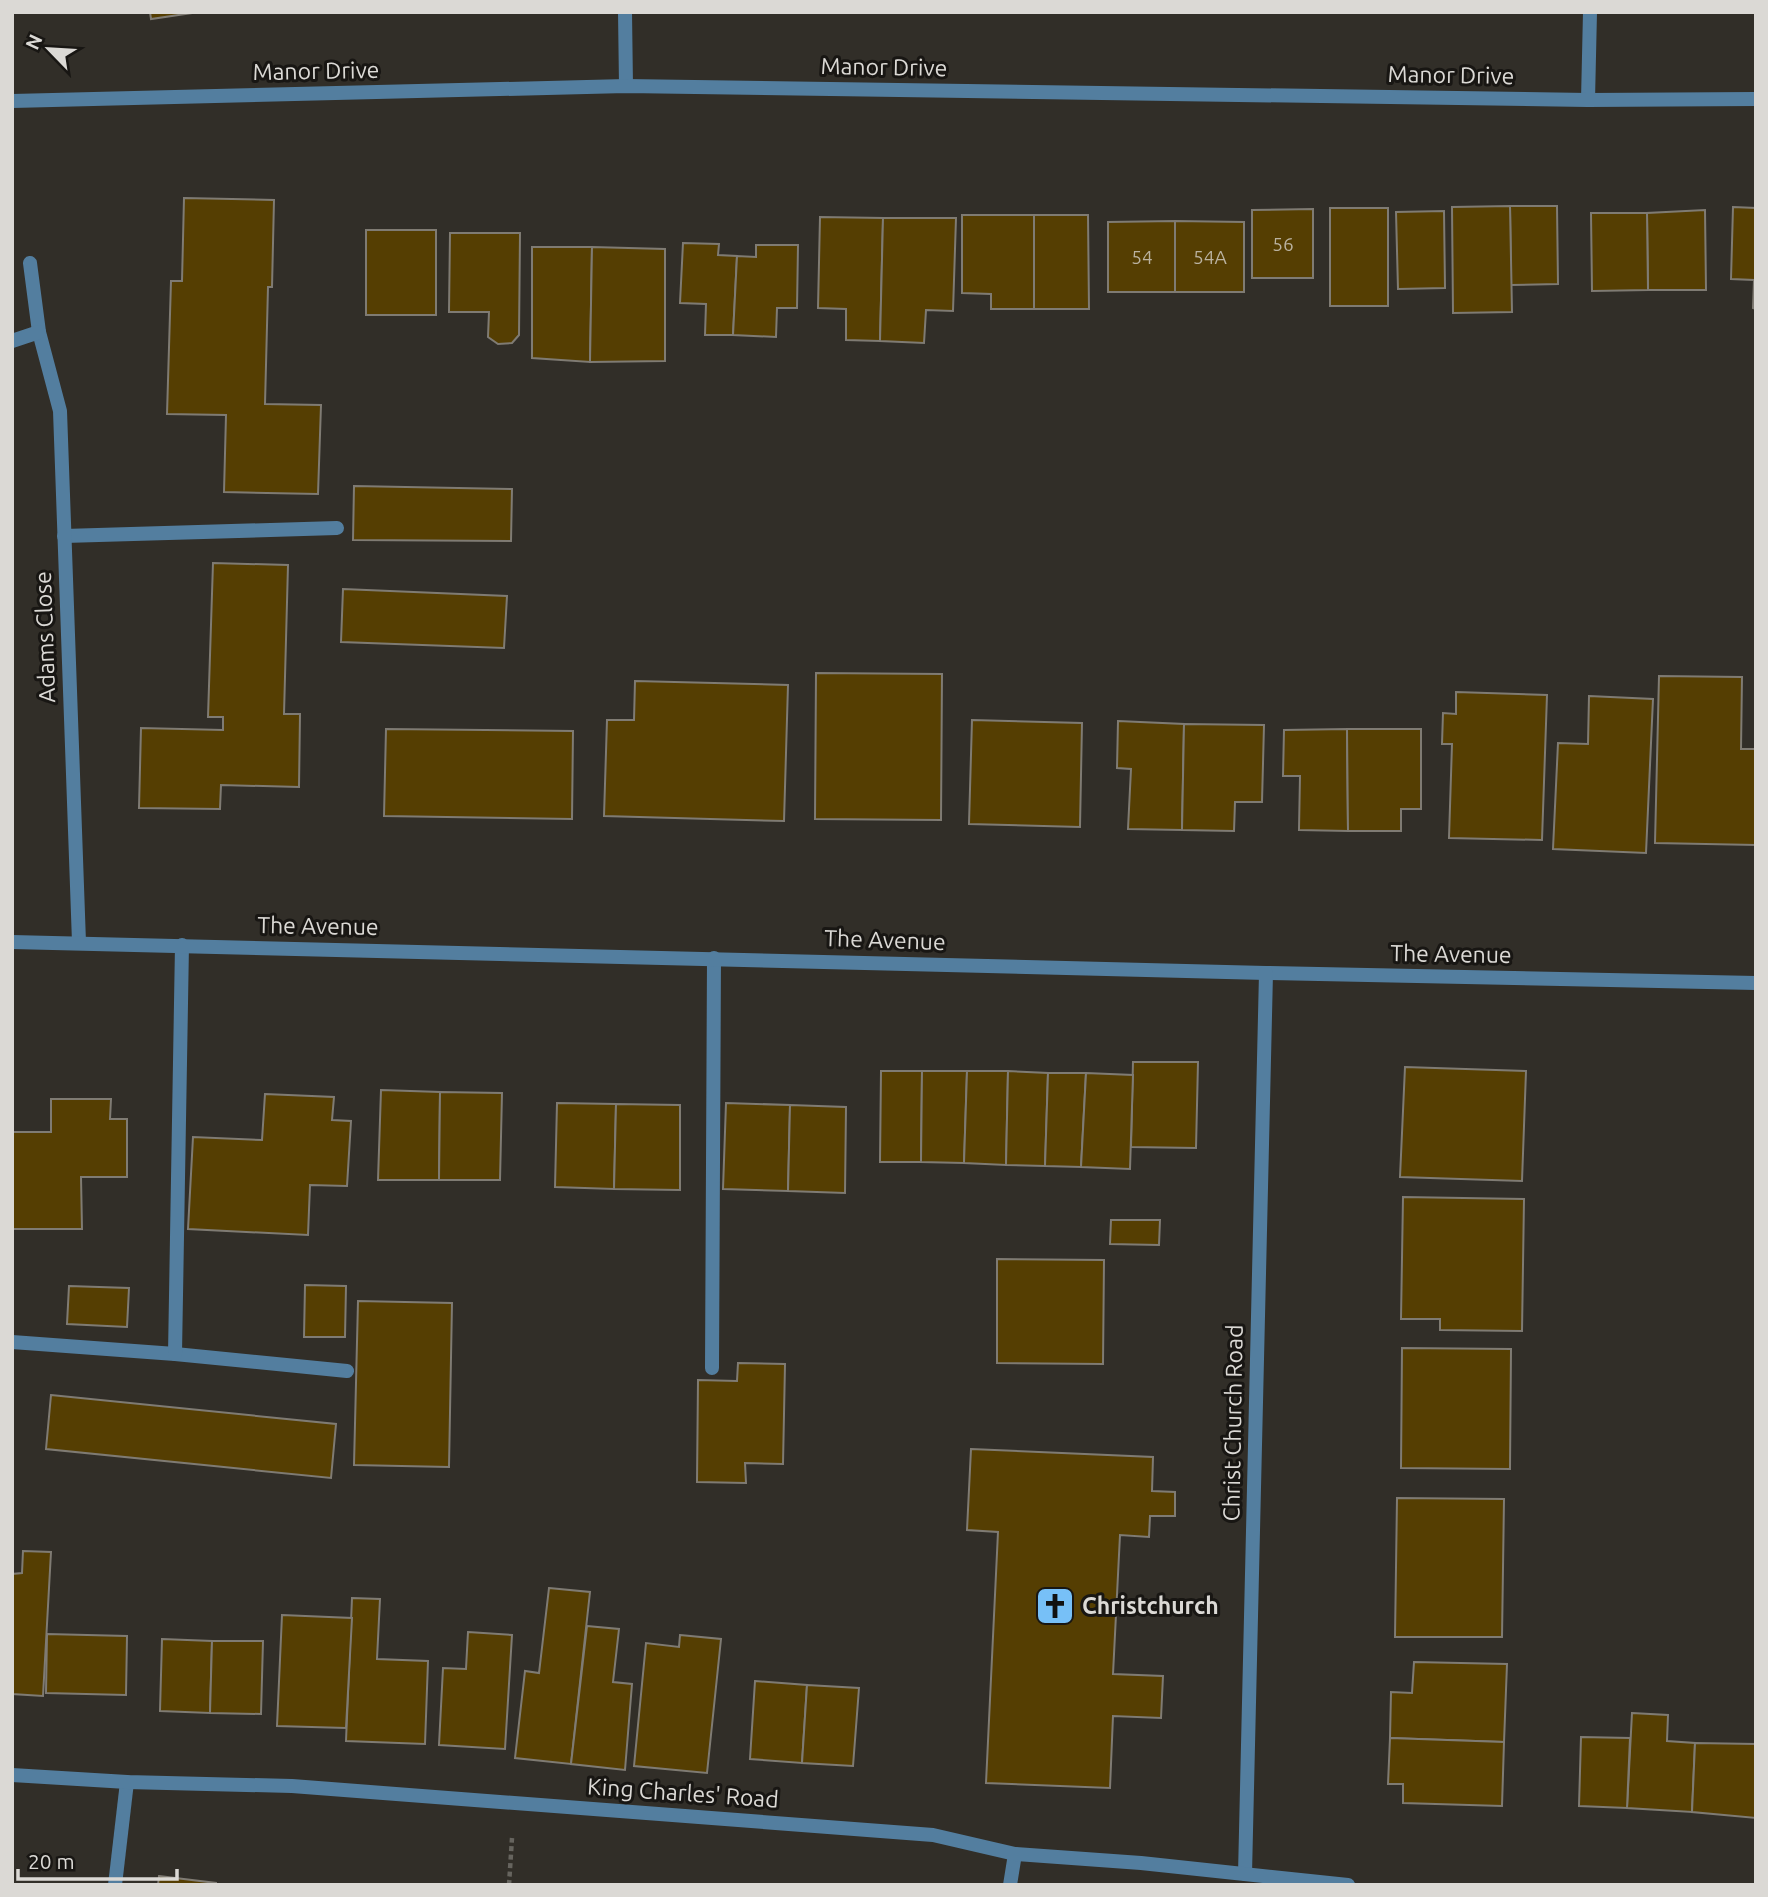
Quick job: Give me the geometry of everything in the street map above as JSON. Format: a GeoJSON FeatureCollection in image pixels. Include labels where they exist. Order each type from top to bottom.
{"type":"FeatureCollection","features":[{"type":"Feature","properties":{"kind":"street"},"geometry":{"type":"LineString","coordinates":[[625,12],[626,86]]}},
{"type":"Feature","properties":{"kind":"street"},"geometry":{"type":"LineString","coordinates":[[1588,100],[1590,12]]}},
{"type":"Feature","properties":{"kind":"street","name":"Manor Drive"},"geometry":{"type":"LineString","coordinates":[[12,101],[626,86],[1588,100],[1756,99]]}},
{"type":"Feature","properties":{"kind":"street","name":"Adams Close"},"geometry":{"type":"LineString","coordinates":[[30,263],[38,332],[60,411],[79,942]]}},
{"type":"Feature","properties":{"kind":"street"},"geometry":{"type":"LineString","coordinates":[[12,341],[38,332]]}},
{"type":"Feature","properties":{"kind":"street"},"geometry":{"type":"LineString","coordinates":[[64,536],[337,528]]}},
{"type":"Feature","properties":{"kind":"street","name":"The Avenue"},"geometry":{"type":"LineString","coordinates":[[12,942],[1756,983]]}},
{"type":"Feature","properties":{"kind":"street"},"geometry":{"type":"LineString","coordinates":[[175,1354],[181,945]]}},
{"type":"Feature","properties":{"kind":"street"},"geometry":{"type":"LineString","coordinates":[[712,1368],[714,958]]}},
{"type":"Feature","properties":{"kind":"street","name":"Christ Church Road"},"geometry":{"type":"LineString","coordinates":[[1245,1874],[1266,973]]}},
{"type":"Feature","properties":{"kind":"street"},"geometry":{"type":"LineString","coordinates":[[12,1342],[175,1354],[347,1371]]}},
{"type":"Feature","properties":{"kind":"street","name":"King Charles' Road"},"geometry":{"type":"LineString","coordinates":[[12,1774],[127,1782],[292,1786],[933,1835],[1015,1854],[1348,1885]]}},
{"type":"Feature","properties":{"kind":"street"},"geometry":{"type":"LineString","coordinates":[[115,1885],[127,1782]]}},
{"type":"Feature","properties":{"kind":"street"},"geometry":{"type":"LineString","coordinates":[[1010,1885],[1015,1854]]}},
{"type":"Feature","properties":{"kind":"path"},"geometry":{"type":"LineString","coordinates":[[509,1885],[510,1875]]}},
{"type":"Feature","properties":{"kind":"building"},"geometry":{"type":"Polygon","coordinates":[[[150,12],[199,12],[151,19],[150,12]]]}},
{"type":"Feature","properties":{"kind":"building"},"geometry":{"type":"Polygon","coordinates":[[[184,198],[274,200],[272,287],[268,287],[265,404],[321,405],[318,494],[224,492],[226,415],[167,414],[171,281],[182,281],[184,198]]]}},
{"type":"Feature","properties":{"kind":"building"},"geometry":{"type":"Polygon","coordinates":[[[1510,206],[1557,206],[1558,284],[1511,285],[1510,206]]]}},
{"type":"Feature","properties":{"kind":"building"},"geometry":{"type":"Polygon","coordinates":[[[1510,206],[1512,312],[1453,313],[1452,207],[1510,206]]]}},
{"type":"Feature","properties":{"kind":"building"},"geometry":{"type":"Polygon","coordinates":[[[1733,207],[1756,208],[1756,309],[1753,308],[1754,280],[1731,279],[1733,207]]]}},
{"type":"Feature","properties":{"kind":"building"},"geometry":{"type":"Polygon","coordinates":[[[1330,208],[1388,208],[1388,306],[1330,306],[1330,208]]]}},
{"type":"Feature","properties":{"kind":"building"},"geometry":{"type":"Polygon","coordinates":[[[1313,209],[1313,278],[1252,278],[1252,210],[1313,209]]]}},
{"type":"Feature","properties":{"kind":"building"},"geometry":{"type":"Polygon","coordinates":[[[1705,210],[1706,290],[1648,290],[1647,213],[1705,210]]]}},
{"type":"Feature","properties":{"kind":"building"},"geometry":{"type":"Polygon","coordinates":[[[1444,211],[1445,288],[1398,289],[1396,212],[1444,211]]]}},
{"type":"Feature","properties":{"kind":"building"},"geometry":{"type":"Polygon","coordinates":[[[1591,213],[1647,213],[1648,290],[1592,291],[1591,213]]]}},
{"type":"Feature","properties":{"kind":"building"},"geometry":{"type":"Polygon","coordinates":[[[962,215],[1034,215],[1034,309],[991,309],[991,294],[962,293],[962,215]]]}},
{"type":"Feature","properties":{"kind":"building"},"geometry":{"type":"Polygon","coordinates":[[[1034,215],[1088,215],[1089,309],[1034,309],[1034,215]]]}},
{"type":"Feature","properties":{"kind":"building"},"geometry":{"type":"Polygon","coordinates":[[[820,217],[883,218],[880,341],[846,340],[846,309],[818,308],[820,217]]]}},
{"type":"Feature","properties":{"kind":"building"},"geometry":{"type":"Polygon","coordinates":[[[883,218],[956,218],[953,311],[926,310],[924,343],[880,341],[883,218]]]}},
{"type":"Feature","properties":{"kind":"building"},"geometry":{"type":"Polygon","coordinates":[[[1175,221],[1244,222],[1244,292],[1175,292],[1175,221]]]}},
{"type":"Feature","properties":{"kind":"building"},"geometry":{"type":"Polygon","coordinates":[[[1175,221],[1175,292],[1108,292],[1108,222],[1175,221]]]}},
{"type":"Feature","properties":{"kind":"building"},"geometry":{"type":"Polygon","coordinates":[[[366,230],[436,230],[436,315],[366,315],[366,230]]]}},
{"type":"Feature","properties":{"kind":"building"},"geometry":{"type":"Polygon","coordinates":[[[450,233],[520,233],[519,335],[512,343],[498,344],[488,337],[489,312],[449,312],[450,233]]]}},
{"type":"Feature","properties":{"kind":"building"},"geometry":{"type":"Polygon","coordinates":[[[683,243],[719,244],[718,255],[737,256],[733,335],[705,335],[706,304],[680,303],[683,243]]]}},
{"type":"Feature","properties":{"kind":"building"},"geometry":{"type":"Polygon","coordinates":[[[756,245],[798,245],[797,308],[777,308],[776,337],[733,335],[737,256],[756,257],[756,245]]]}},
{"type":"Feature","properties":{"kind":"building"},"geometry":{"type":"Polygon","coordinates":[[[532,247],[592,247],[590,362],[532,358],[532,247]]]}},
{"type":"Feature","properties":{"kind":"building"},"geometry":{"type":"Polygon","coordinates":[[[592,247],[665,249],[665,361],[590,362],[592,247]]]}},
{"type":"Feature","properties":{"kind":"building"},"geometry":{"type":"Polygon","coordinates":[[[354,486],[512,489],[511,541],[353,540],[354,486]]]}},
{"type":"Feature","properties":{"kind":"building"},"geometry":{"type":"Polygon","coordinates":[[[213,563],[288,565],[284,714],[300,714],[299,787],[221,785],[220,809],[139,808],[141,728],[223,730],[223,717],[208,717],[213,563]]]}},
{"type":"Feature","properties":{"kind":"building"},"geometry":{"type":"Polygon","coordinates":[[[343,589],[507,596],[504,648],[341,642],[343,589]]]}},
{"type":"Feature","properties":{"kind":"building"},"geometry":{"type":"Polygon","coordinates":[[[816,673],[942,674],[941,820],[815,819],[816,673]]]}},
{"type":"Feature","properties":{"kind":"building"},"geometry":{"type":"Polygon","coordinates":[[[1659,676],[1742,677],[1741,749],[1756,749],[1756,845],[1655,843],[1659,676]]]}},
{"type":"Feature","properties":{"kind":"building"},"geometry":{"type":"Polygon","coordinates":[[[635,681],[788,685],[784,821],[604,816],[607,720],[634,720],[635,681]]]}},
{"type":"Feature","properties":{"kind":"building"},"geometry":{"type":"Polygon","coordinates":[[[1456,692],[1547,695],[1542,840],[1449,838],[1452,744],[1442,744],[1443,713],[1456,714],[1456,692]]]}},
{"type":"Feature","properties":{"kind":"building"},"geometry":{"type":"Polygon","coordinates":[[[1589,696],[1653,699],[1646,853],[1553,849],[1558,743],[1588,744],[1589,696]]]}},
{"type":"Feature","properties":{"kind":"building"},"geometry":{"type":"Polygon","coordinates":[[[972,720],[1082,723],[1080,827],[969,824],[972,720]]]}},
{"type":"Feature","properties":{"kind":"building"},"geometry":{"type":"Polygon","coordinates":[[[1118,721],[1184,724],[1182,830],[1128,829],[1131,769],[1117,768],[1118,721]]]}},
{"type":"Feature","properties":{"kind":"building"},"geometry":{"type":"Polygon","coordinates":[[[1184,724],[1264,725],[1262,802],[1235,802],[1234,831],[1182,830],[1184,724]]]}},
{"type":"Feature","properties":{"kind":"building"},"geometry":{"type":"Polygon","coordinates":[[[386,729],[573,731],[572,819],[384,816],[386,729]]]}},
{"type":"Feature","properties":{"kind":"building"},"geometry":{"type":"Polygon","coordinates":[[[1347,729],[1348,831],[1299,830],[1300,776],[1283,776],[1284,730],[1347,729]]]}},
{"type":"Feature","properties":{"kind":"building"},"geometry":{"type":"Polygon","coordinates":[[[1347,729],[1421,729],[1421,809],[1401,809],[1401,831],[1348,831],[1347,729]]]}},
{"type":"Feature","properties":{"kind":"building"},"geometry":{"type":"Polygon","coordinates":[[[1133,1062],[1198,1062],[1196,1148],[1131,1147],[1133,1062]]]}},
{"type":"Feature","properties":{"kind":"building"},"geometry":{"type":"Polygon","coordinates":[[[1405,1067],[1526,1071],[1522,1181],[1400,1177],[1405,1067]]]}},
{"type":"Feature","properties":{"kind":"building"},"geometry":{"type":"Polygon","coordinates":[[[881,1071],[922,1071],[921,1162],[880,1162],[881,1071]]]}},
{"type":"Feature","properties":{"kind":"building"},"geometry":{"type":"Polygon","coordinates":[[[922,1071],[967,1071],[964,1163],[921,1162],[922,1071]]]}},
{"type":"Feature","properties":{"kind":"building"},"geometry":{"type":"Polygon","coordinates":[[[967,1071],[1008,1071],[1006,1165],[964,1163],[967,1071]]]}},
{"type":"Feature","properties":{"kind":"building"},"geometry":{"type":"Polygon","coordinates":[[[1008,1071],[1048,1073],[1045,1166],[1006,1165],[1008,1071]]]}},
{"type":"Feature","properties":{"kind":"building"},"geometry":{"type":"Polygon","coordinates":[[[1048,1073],[1086,1073],[1081,1167],[1045,1166],[1048,1073]]]}},
{"type":"Feature","properties":{"kind":"building"},"geometry":{"type":"Polygon","coordinates":[[[1086,1073],[1133,1075],[1130,1169],[1081,1167],[1086,1073]]]}},
{"type":"Feature","properties":{"kind":"building"},"geometry":{"type":"Polygon","coordinates":[[[381,1090],[440,1092],[439,1180],[378,1180],[381,1090]]]}},
{"type":"Feature","properties":{"kind":"building"},"geometry":{"type":"Polygon","coordinates":[[[440,1092],[502,1093],[500,1180],[439,1180],[440,1092]]]}},
{"type":"Feature","properties":{"kind":"building"},"geometry":{"type":"Polygon","coordinates":[[[265,1094],[334,1097],[332,1120],[351,1121],[347,1186],[310,1185],[308,1235],[188,1229],[193,1137],[262,1140],[265,1094]]]}},
{"type":"Feature","properties":{"kind":"building"},"geometry":{"type":"Polygon","coordinates":[[[51,1099],[111,1099],[110,1119],[127,1119],[127,1177],[81,1177],[82,1229],[12,1229],[12,1132],[51,1132],[51,1099]]]}},
{"type":"Feature","properties":{"kind":"building"},"geometry":{"type":"Polygon","coordinates":[[[557,1103],[616,1104],[614,1189],[555,1187],[557,1103]]]}},
{"type":"Feature","properties":{"kind":"building"},"geometry":{"type":"Polygon","coordinates":[[[726,1103],[790,1105],[788,1191],[723,1189],[726,1103]]]}},
{"type":"Feature","properties":{"kind":"building"},"geometry":{"type":"Polygon","coordinates":[[[616,1104],[680,1105],[680,1190],[614,1189],[616,1104]]]}},
{"type":"Feature","properties":{"kind":"building"},"geometry":{"type":"Polygon","coordinates":[[[790,1105],[846,1107],[845,1193],[788,1191],[790,1105]]]}},
{"type":"Feature","properties":{"kind":"building"},"geometry":{"type":"Polygon","coordinates":[[[1403,1197],[1524,1199],[1522,1331],[1440,1330],[1440,1319],[1401,1319],[1403,1197]]]}},
{"type":"Feature","properties":{"kind":"building"},"geometry":{"type":"Polygon","coordinates":[[[1111,1220],[1160,1220],[1159,1245],[1110,1244],[1111,1220]]]}},
{"type":"Feature","properties":{"kind":"building"},"geometry":{"type":"Polygon","coordinates":[[[997,1259],[1104,1260],[1103,1364],[997,1363],[997,1259]]]}},
{"type":"Feature","properties":{"kind":"building"},"geometry":{"type":"Polygon","coordinates":[[[305,1285],[346,1286],[345,1337],[304,1337],[305,1285]]]}},
{"type":"Feature","properties":{"kind":"building"},"geometry":{"type":"Polygon","coordinates":[[[69,1286],[129,1288],[127,1327],[67,1324],[69,1286]]]}},
{"type":"Feature","properties":{"kind":"building"},"geometry":{"type":"Polygon","coordinates":[[[358,1301],[452,1303],[449,1467],[354,1465],[358,1301]]]}},
{"type":"Feature","properties":{"kind":"building"},"geometry":{"type":"Polygon","coordinates":[[[1402,1348],[1511,1349],[1510,1469],[1401,1468],[1402,1348]]]}},
{"type":"Feature","properties":{"kind":"building"},"geometry":{"type":"Polygon","coordinates":[[[738,1363],[785,1364],[783,1464],[745,1463],[746,1483],[697,1482],[698,1380],[737,1381],[738,1363]]]}},
{"type":"Feature","properties":{"kind":"building"},"geometry":{"type":"Polygon","coordinates":[[[51,1395],[336,1424],[331,1478],[46,1449],[51,1395]]]}},
{"type":"Feature","properties":{"kind":"building","name":"Christchurch"},"geometry":{"type":"Polygon","coordinates":[[[971,1449],[1153,1457],[1152,1491],[1175,1492],[1175,1516],[1150,1516],[1149,1537],[1120,1535],[1113,1674],[1163,1676],[1161,1718],[1113,1716],[1110,1788],[986,1783],[998,1532],[967,1530],[971,1449]]]}},
{"type":"Feature","properties":{"kind":"building"},"geometry":{"type":"Polygon","coordinates":[[[1397,1498],[1504,1499],[1502,1637],[1395,1637],[1397,1498]]]}},
{"type":"Feature","properties":{"kind":"building"},"geometry":{"type":"Polygon","coordinates":[[[23,1551],[51,1552],[43,1696],[12,1694],[12,1574],[22,1573],[23,1551]]]}},
{"type":"Feature","properties":{"kind":"building"},"geometry":{"type":"Polygon","coordinates":[[[549,1588],[590,1592],[571,1764],[515,1758],[525,1671],[539,1673],[549,1588]]]}},
{"type":"Feature","properties":{"kind":"building"},"geometry":{"type":"Polygon","coordinates":[[[352,1598],[380,1599],[377,1659],[428,1661],[425,1744],[346,1741],[352,1598]]]}},
{"type":"Feature","properties":{"kind":"building"},"geometry":{"type":"Polygon","coordinates":[[[282,1615],[352,1618],[346,1728],[277,1726],[282,1615]]]}},
{"type":"Feature","properties":{"kind":"building"},"geometry":{"type":"Polygon","coordinates":[[[587,1626],[619,1629],[613,1682],[632,1684],[625,1770],[571,1764],[587,1626]]]}},
{"type":"Feature","properties":{"kind":"building"},"geometry":{"type":"Polygon","coordinates":[[[468,1632],[512,1635],[505,1749],[439,1745],[443,1668],[466,1669],[468,1632]]]}},
{"type":"Feature","properties":{"kind":"building"},"geometry":{"type":"Polygon","coordinates":[[[47,1634],[127,1636],[126,1695],[46,1693],[47,1634]]]}},
{"type":"Feature","properties":{"kind":"building"},"geometry":{"type":"Polygon","coordinates":[[[680,1635],[721,1639],[707,1773],[634,1766],[646,1643],[679,1647],[680,1635]]]}},
{"type":"Feature","properties":{"kind":"building"},"geometry":{"type":"Polygon","coordinates":[[[162,1639],[212,1641],[210,1713],[160,1711],[162,1639]]]}},
{"type":"Feature","properties":{"kind":"building"},"geometry":{"type":"Polygon","coordinates":[[[212,1641],[263,1641],[261,1714],[210,1713],[212,1641]]]}},
{"type":"Feature","properties":{"kind":"building"},"geometry":{"type":"Polygon","coordinates":[[[1414,1662],[1507,1664],[1504,1742],[1390,1738],[1391,1692],[1412,1693],[1414,1662]]]}},
{"type":"Feature","properties":{"kind":"building"},"geometry":{"type":"Polygon","coordinates":[[[755,1681],[807,1685],[802,1763],[750,1759],[755,1681]]]}},
{"type":"Feature","properties":{"kind":"building"},"geometry":{"type":"Polygon","coordinates":[[[807,1685],[859,1688],[853,1766],[802,1763],[807,1685]]]}},
{"type":"Feature","properties":{"kind":"building"},"geometry":{"type":"Polygon","coordinates":[[[1632,1713],[1668,1715],[1667,1741],[1695,1743],[1692,1812],[1627,1808],[1632,1713]]]}},
{"type":"Feature","properties":{"kind":"building"},"geometry":{"type":"Polygon","coordinates":[[[1581,1737],[1630,1738],[1627,1808],[1579,1806],[1581,1737]]]}},
{"type":"Feature","properties":{"kind":"building"},"geometry":{"type":"Polygon","coordinates":[[[1390,1738],[1504,1742],[1502,1806],[1403,1803],[1403,1784],[1388,1784],[1390,1738]]]}},
{"type":"Feature","properties":{"kind":"building"},"geometry":{"type":"Polygon","coordinates":[[[1695,1743],[1756,1744],[1756,1818],[1692,1812],[1695,1743]]]}},
{"type":"Feature","properties":{"kind":"building"},"geometry":{"type":"Polygon","coordinates":[[[159,1876],[216,1883],[216,1885],[158,1885],[159,1876]]]}},
{"type":"Feature","properties":{"kind":"place","name":"Christchurch"},"geometry":{"type":"Point","coordinates":[1055,1606]}}]}
